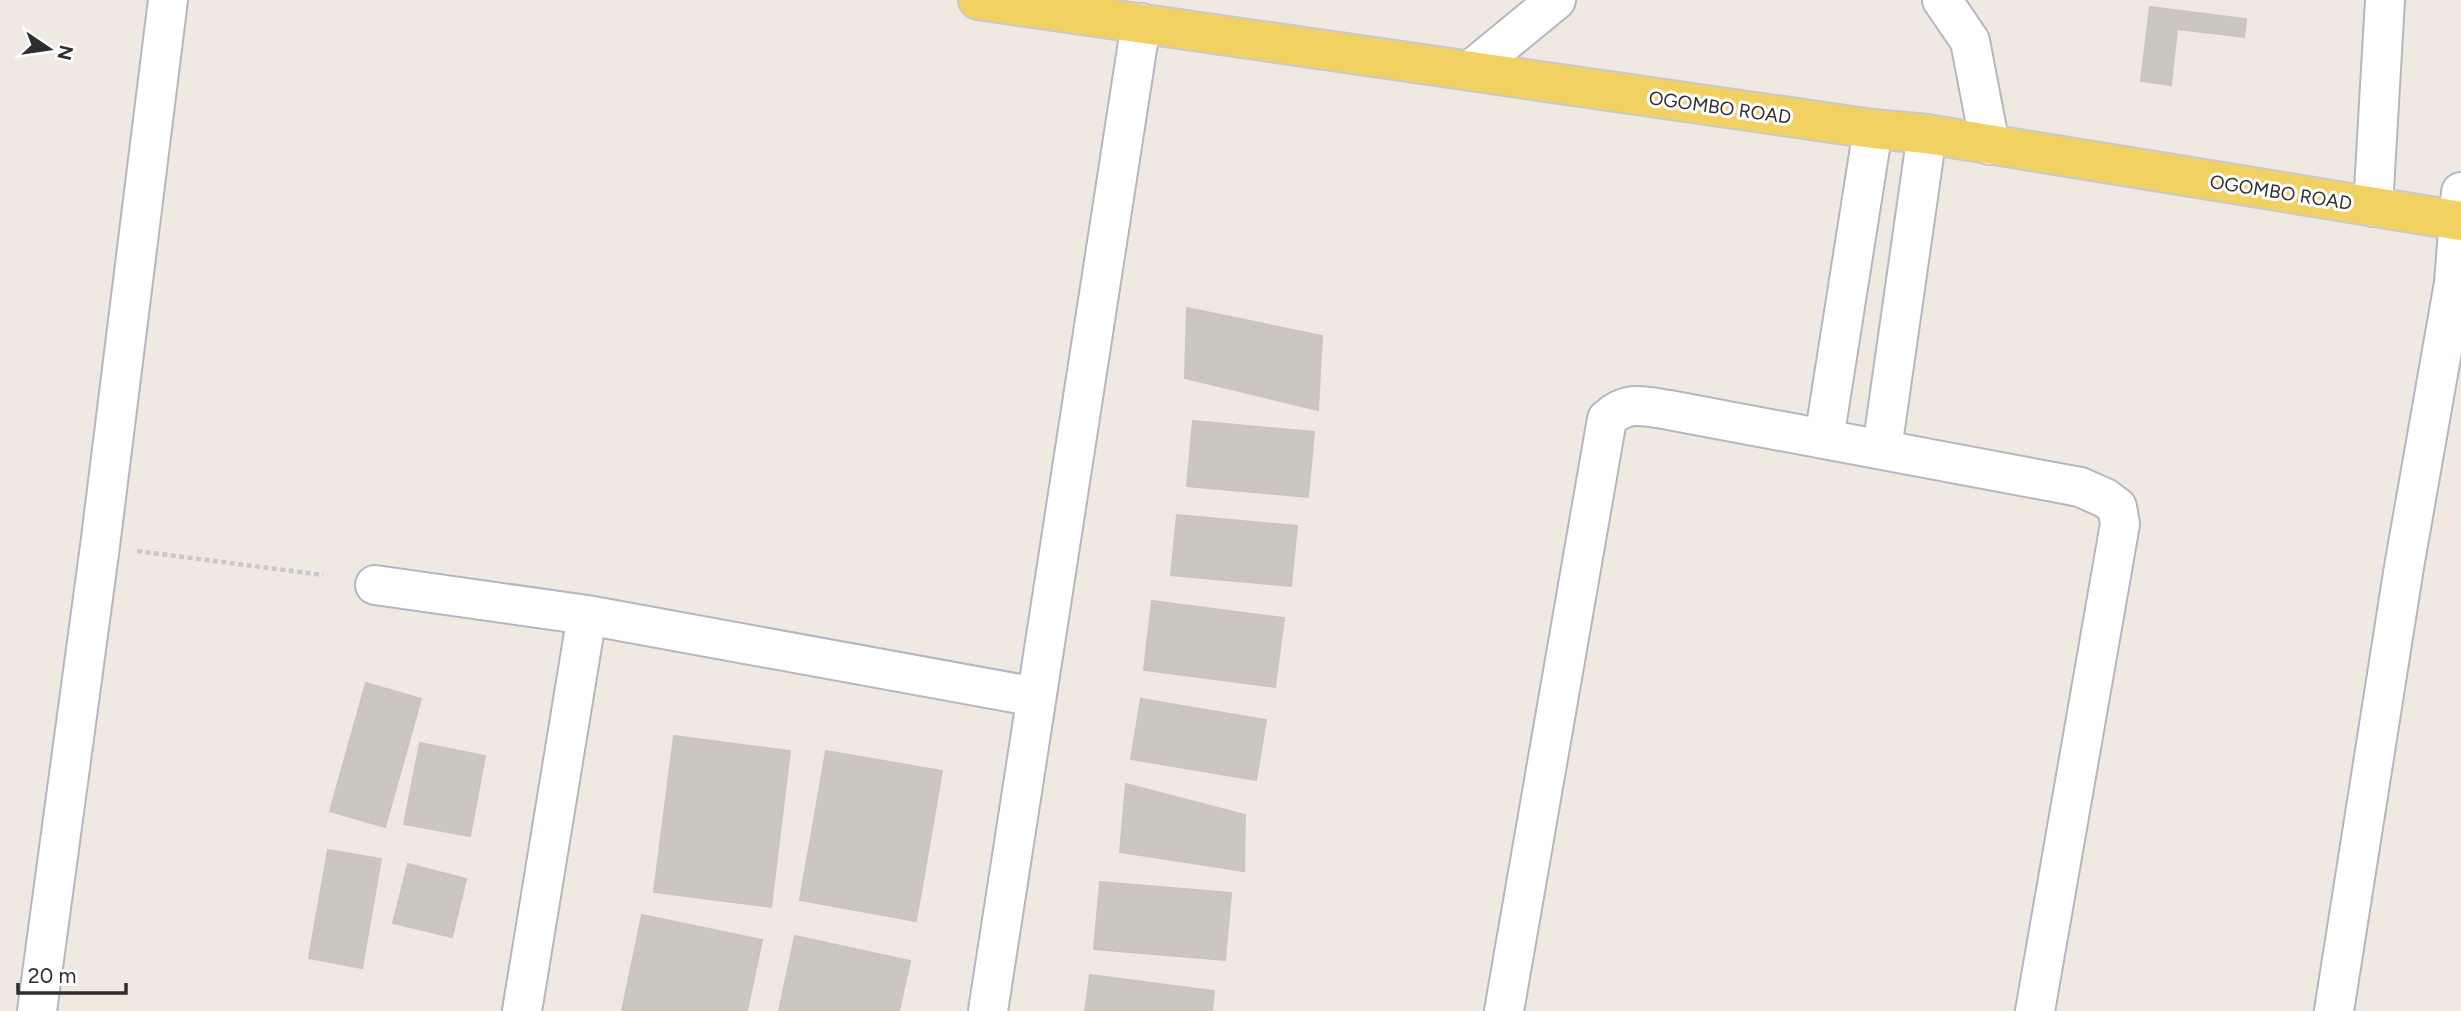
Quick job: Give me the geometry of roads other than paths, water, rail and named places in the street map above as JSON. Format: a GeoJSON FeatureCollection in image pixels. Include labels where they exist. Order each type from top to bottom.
{"type":"FeatureCollection","features":[{"type":"Feature","properties":{"kind":"main road","name":"OGOMBO ROAD"},"geometry":{"type":"LineString","coordinates":[[978,0],[1873,129],[1927,134],[2373,207],[2460,211]]}},
{"type":"Feature","properties":{"kind":"street"},"geometry":{"type":"LineString","coordinates":[[37,1011],[100,546],[168,0]]}},
{"type":"Feature","properties":{"kind":"street"},"geometry":{"type":"LineString","coordinates":[[1471,70],[1556,0]]}},
{"type":"Feature","properties":{"kind":"street"},"geometry":{"type":"LineString","coordinates":[[1942,0],[1970,41],[1990,145]]}},
{"type":"Feature","properties":{"kind":"street"},"geometry":{"type":"LineString","coordinates":[[2373,207],[2385,0]]}},
{"type":"Feature","properties":{"kind":"street"},"geometry":{"type":"LineString","coordinates":[[988,1011],[1141,23]]}},
{"type":"Feature","properties":{"kind":"street"},"geometry":{"type":"LineString","coordinates":[[1824,439],[1873,129]]}},
{"type":"Feature","properties":{"kind":"street"},"geometry":{"type":"LineString","coordinates":[[1882,449],[1927,134]]}},
{"type":"Feature","properties":{"kind":"street"},"geometry":{"type":"LineString","coordinates":[[2334,1011],[2404,567],[2454,283],[2460,211]]}},
{"type":"Feature","properties":{"kind":"street"},"geometry":{"type":"LineString","coordinates":[[1504,1011],[1607,419],[1619,408],[1634,405],[2080,487],[2105,498],[2117,508],[2120,524],[2035,1011]]}},
{"type":"Feature","properties":{"kind":"street"},"geometry":{"type":"LineString","coordinates":[[375,585],[587,615],[1037,697]]}},
{"type":"Feature","properties":{"kind":"street"},"geometry":{"type":"LineString","coordinates":[[522,1011],[587,615]]}}]}
